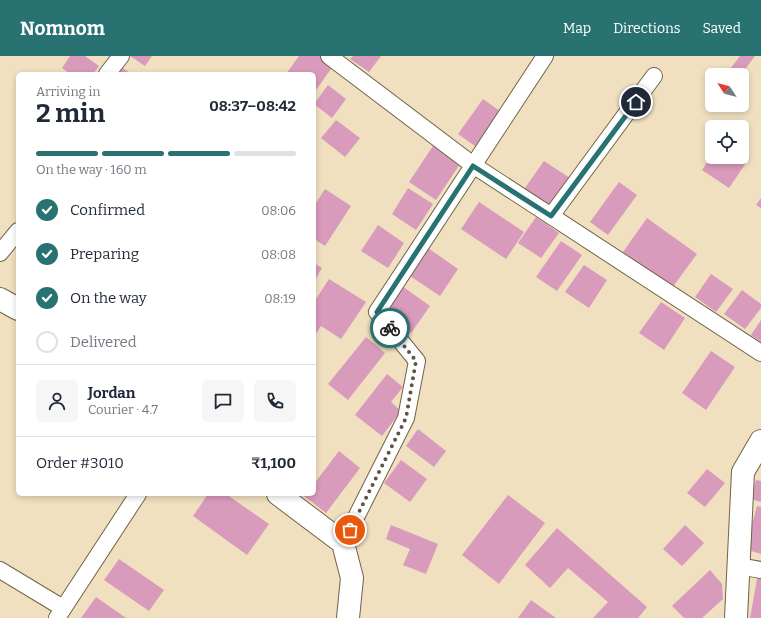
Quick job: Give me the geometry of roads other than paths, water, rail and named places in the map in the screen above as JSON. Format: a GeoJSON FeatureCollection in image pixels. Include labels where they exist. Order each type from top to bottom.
{"type":"FeatureCollection","features":[{"type":"Feature","properties":{"kind":"street"},"geometry":{"type":"LineString","coordinates":[[109,72],[121,56]]}},
{"type":"Feature","properties":{"kind":"street"},"geometry":{"type":"LineString","coordinates":[[329,56],[473,166],[761,353]]}},
{"type":"Feature","properties":{"kind":"street"},"geometry":{"type":"LineString","coordinates":[[343,544],[406,418],[416,361],[377,312],[546,56]]}},
{"type":"Feature","properties":{"kind":"street"},"geometry":{"type":"LineString","coordinates":[[551,216],[654,76]]}},
{"type":"Feature","properties":{"kind":"street"},"geometry":{"type":"LineString","coordinates":[[0,253],[16,234]]}},
{"type":"Feature","properties":{"kind":"street"},"geometry":{"type":"LineString","coordinates":[[0,299],[16,308]]}},
{"type":"Feature","properties":{"kind":"street"},"geometry":{"type":"LineString","coordinates":[[736,618],[743,472],[761,441]]}},
{"type":"Feature","properties":{"kind":"street"},"geometry":{"type":"LineString","coordinates":[[0,570],[60,613],[137,496]]}},
{"type":"Feature","properties":{"kind":"street"},"geometry":{"type":"LineString","coordinates":[[281,496],[343,544],[352,578],[348,618]]}},
{"type":"Feature","properties":{"kind":"street"},"geometry":{"type":"LineString","coordinates":[[738,566],[761,570]]}}]}
